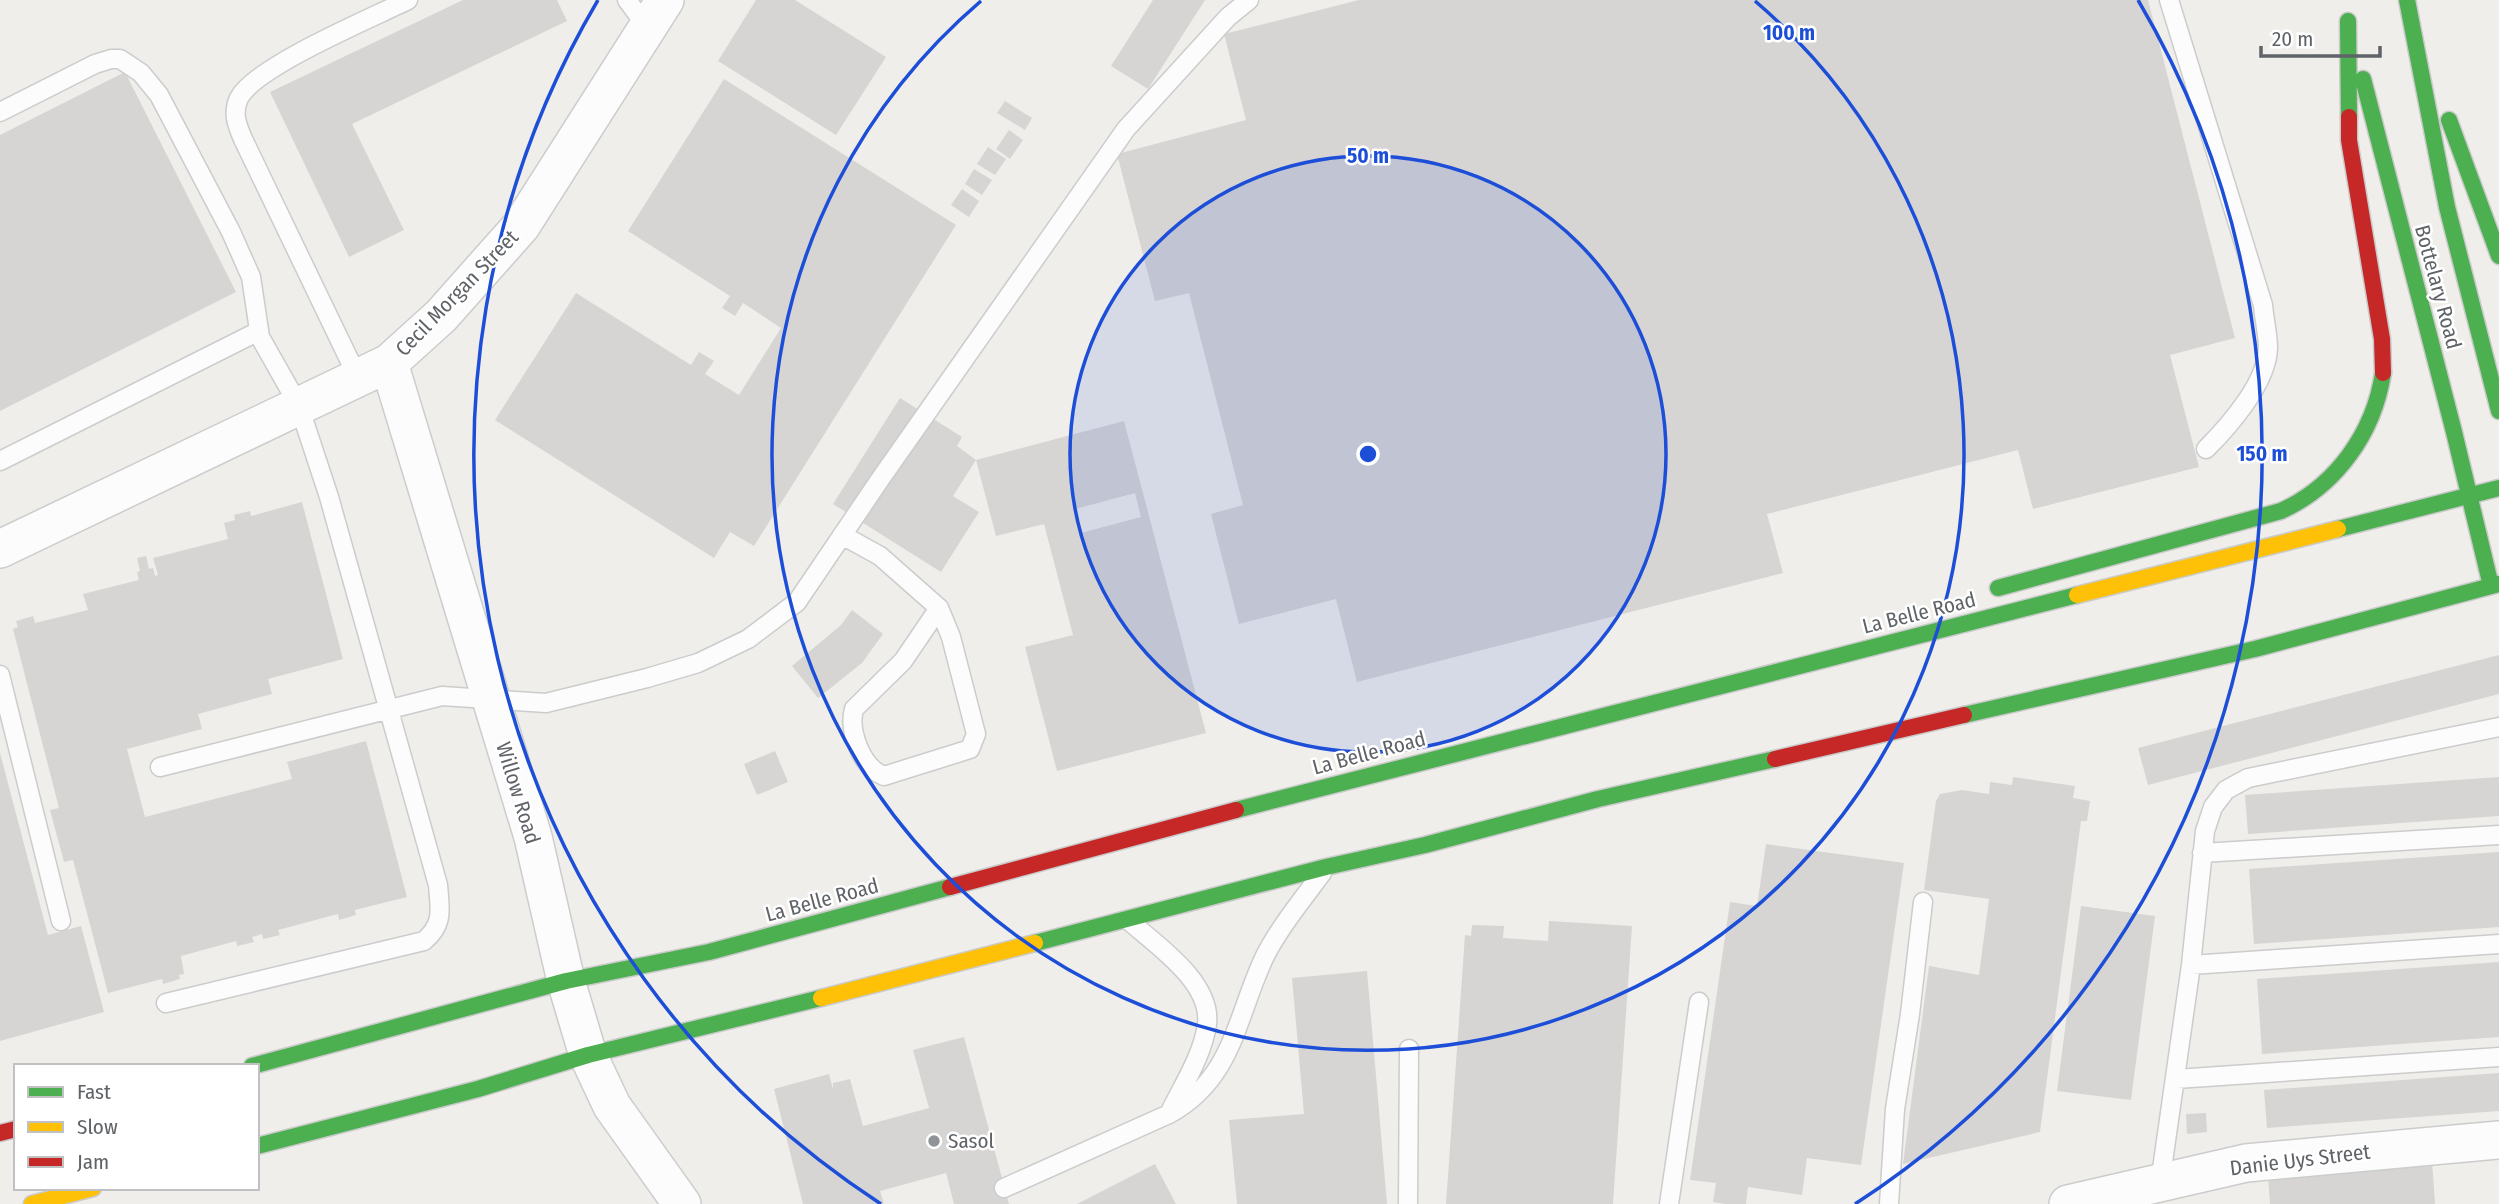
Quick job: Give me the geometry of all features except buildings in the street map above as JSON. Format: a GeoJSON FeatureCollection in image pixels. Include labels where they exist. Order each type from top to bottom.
{"type":"FeatureCollection","features":[{"type":"Feature","properties":{"kind":"main road"},"geometry":{"type":"LineString","coordinates":[[2408,3],[2499,256]]}},
{"type":"Feature","properties":{"kind":"main road","name":"Bottelary Road"},"geometry":{"type":"LineString","coordinates":[[2408,3],[2447,207],[2499,411]]}},
{"type":"Feature","properties":{"kind":"main road","name":"Bottelary Road"},"geometry":{"type":"LineString","coordinates":[[1977,593],[2281,511],[2301,503],[2343,466],[2379,393],[2384,366],[2382,339],[2349,140],[2346,16],[2469,495],[2495,585]]}},
{"type":"Feature","properties":{"kind":"main road","name":"La Belle Road"},"geometry":{"type":"LineString","coordinates":[[259,1064],[566,981],[709,952],[1344,781],[2499,488]]}},
{"type":"Feature","properties":{"kind":"main road"},"geometry":{"type":"LineString","coordinates":[[259,1145],[478,1089],[589,1055],[726,1023],[1326,867],[1424,845],[1598,799],[2255,649],[2495,585]]}},
{"type":"Feature","properties":{"kind":"main road"},"geometry":{"type":"LineString","coordinates":[[1777,670],[1863,634]]}},
{"type":"Feature","properties":{"kind":"main road"},"geometry":{"type":"LineString","coordinates":[[32,1204],[85,1190]]}},
{"type":"Feature","properties":{"kind":"street","name":"Cecil Morgan Street"},"geometry":{"type":"LineString","coordinates":[[0,550],[374,370],[441,316],[522,226],[646,9]]}},
{"type":"Feature","properties":{"kind":"street","name":"Willow Road"},"geometry":{"type":"LineString","coordinates":[[374,370],[489,697],[533,837],[566,981],[589,1055],[612,1106],[682,1204]]}},
{"type":"Feature","properties":{"kind":"street","name":"Danie Uys Street"},"geometry":{"type":"LineString","coordinates":[[2091,1201],[2246,1163],[2499,1140]]}},
{"type":"Feature","properties":{"kind":"lane"},"geometry":{"type":"LineString","coordinates":[[374,370],[243,139],[235,120],[236,108],[240,96],[261,74],[408,0]]}},
{"type":"Feature","properties":{"kind":"lane"},"geometry":{"type":"LineString","coordinates":[[160,767],[442,695],[547,703],[698,663],[748,639],[797,602],[1126,129],[1228,16],[1250,0]]}},
{"type":"Feature","properties":{"kind":"lane"},"geometry":{"type":"LineString","coordinates":[[2169,0],[2263,305],[2268,348],[2264,369],[2252,390],[2230,425],[2206,449]]}},
{"type":"Feature","properties":{"kind":"lane"},"geometry":{"type":"LineString","coordinates":[[0,112],[95,64],[111,59],[120,60],[141,73],[159,95],[231,232],[251,277],[260,337],[299,406],[329,498],[438,885],[440,914],[435,931],[424,941],[166,1003]]}},
{"type":"Feature","properties":{"kind":"lane"},"geometry":{"type":"LineString","coordinates":[[0,461],[259,331]]}},
{"type":"Feature","properties":{"kind":"lane"},"geometry":{"type":"LineString","coordinates":[[842,535],[889,563],[939,608],[951,637],[976,734],[970,749],[953,756],[884,776],[877,774],[860,751],[851,718],[854,709],[903,661],[939,608]]}},
{"type":"Feature","properties":{"kind":"lane"},"geometry":{"type":"LineString","coordinates":[[1,684],[61,921]]}},
{"type":"Feature","properties":{"kind":"lane"},"geometry":{"type":"LineString","coordinates":[[2160,1183],[2191,964],[2205,831],[2213,807],[2227,790],[2248,778],[2499,727]]}},
{"type":"Feature","properties":{"kind":"lane"},"geometry":{"type":"LineString","coordinates":[[2202,853],[2499,835]]}},
{"type":"Feature","properties":{"kind":"lane"},"geometry":{"type":"LineString","coordinates":[[1004,1188],[1169,1114],[1200,1093],[1222,1062],[1265,957],[1326,867]]}},
{"type":"Feature","properties":{"kind":"lane"},"geometry":{"type":"LineString","coordinates":[[1889,1204],[1895,1109],[1910,1014],[1923,902]]}},
{"type":"Feature","properties":{"kind":"lane"},"geometry":{"type":"LineString","coordinates":[[1127,919],[1187,972],[1203,999],[1207,1015],[1206,1027],[1193,1066],[1169,1114]]}},
{"type":"Feature","properties":{"kind":"lane"},"geometry":{"type":"LineString","coordinates":[[2191,964],[2499,944]]}},
{"type":"Feature","properties":{"kind":"lane"},"geometry":{"type":"LineString","coordinates":[[1669,1204],[1699,1002]]}},
{"type":"Feature","properties":{"kind":"lane"},"geometry":{"type":"LineString","coordinates":[[1408,1204],[1409,1049]]}},
{"type":"Feature","properties":{"kind":"lane"},"geometry":{"type":"LineString","coordinates":[[2176,1079],[2499,1057]]}},
{"type":"Feature","properties":{"kind":"traffic: fast"},"geometry":{"type":"LineString","coordinates":[[2407,0],[2447,207],[2499,411]]}},
{"type":"Feature","properties":{"kind":"traffic: fast"},"geometry":{"type":"LineString","coordinates":[[2348,21],[2349,117]]}},
{"type":"Feature","properties":{"kind":"traffic: fast"},"geometry":{"type":"LineString","coordinates":[[2363,79],[2491,586]]}},
{"type":"Feature","properties":{"kind":"traffic: fast"},"geometry":{"type":"LineString","coordinates":[[2449,120],[2499,256]]}},
{"type":"Feature","properties":{"kind":"traffic: fast"},"geometry":{"type":"LineString","coordinates":[[1998,588],[2281,511],[2301,500],[2319,487],[2349,455],[2371,416],[2383,373]]}},
{"type":"Feature","properties":{"kind":"traffic: fast"},"geometry":{"type":"LineString","coordinates":[[2338,529],[2499,488]]}},
{"type":"Feature","properties":{"kind":"traffic: fast"},"geometry":{"type":"LineString","coordinates":[[1964,715],[2255,649],[2499,584]]}},
{"type":"Feature","properties":{"kind":"traffic: fast"},"geometry":{"type":"LineString","coordinates":[[1236,810],[2077,595]]}},
{"type":"Feature","properties":{"kind":"traffic: fast"},"geometry":{"type":"LineString","coordinates":[[1035,943],[1598,799],[1775,759]]}},
{"type":"Feature","properties":{"kind":"traffic: fast"},"geometry":{"type":"LineString","coordinates":[[259,1064],[566,981],[709,952],[950,887]]}},
{"type":"Feature","properties":{"kind":"traffic: fast"},"geometry":{"type":"LineString","coordinates":[[259,1145],[478,1089],[588,1055],[821,998]]}},
{"type":"Feature","properties":{"kind":"traffic: slow"},"geometry":{"type":"LineString","coordinates":[[2077,595],[2338,529]]}},
{"type":"Feature","properties":{"kind":"traffic: slow"},"geometry":{"type":"LineString","coordinates":[[821,998],[1035,943]]}},
{"type":"Feature","properties":{"kind":"traffic: slow"},"geometry":{"type":"LineString","coordinates":[[32,1204],[85,1190]]}},
{"type":"Feature","properties":{"kind":"traffic: jam"},"geometry":{"type":"LineString","coordinates":[[2349,117],[2349,140],[2382,339],[2383,373]]}},
{"type":"Feature","properties":{"kind":"traffic: jam"},"geometry":{"type":"LineString","coordinates":[[1775,759],[1964,715]]}},
{"type":"Feature","properties":{"kind":"traffic: jam"},"geometry":{"type":"LineString","coordinates":[[950,887],[1236,810]]}},
{"type":"Feature","properties":{"kind":"traffic: jam"},"geometry":{"type":"LineString","coordinates":[[0,1133],[14,1130]]}},
{"type":"Feature","properties":{"kind":"place","name":"Sasol"},"geometry":{"type":"Point","coordinates":[934,1141]}}]}
